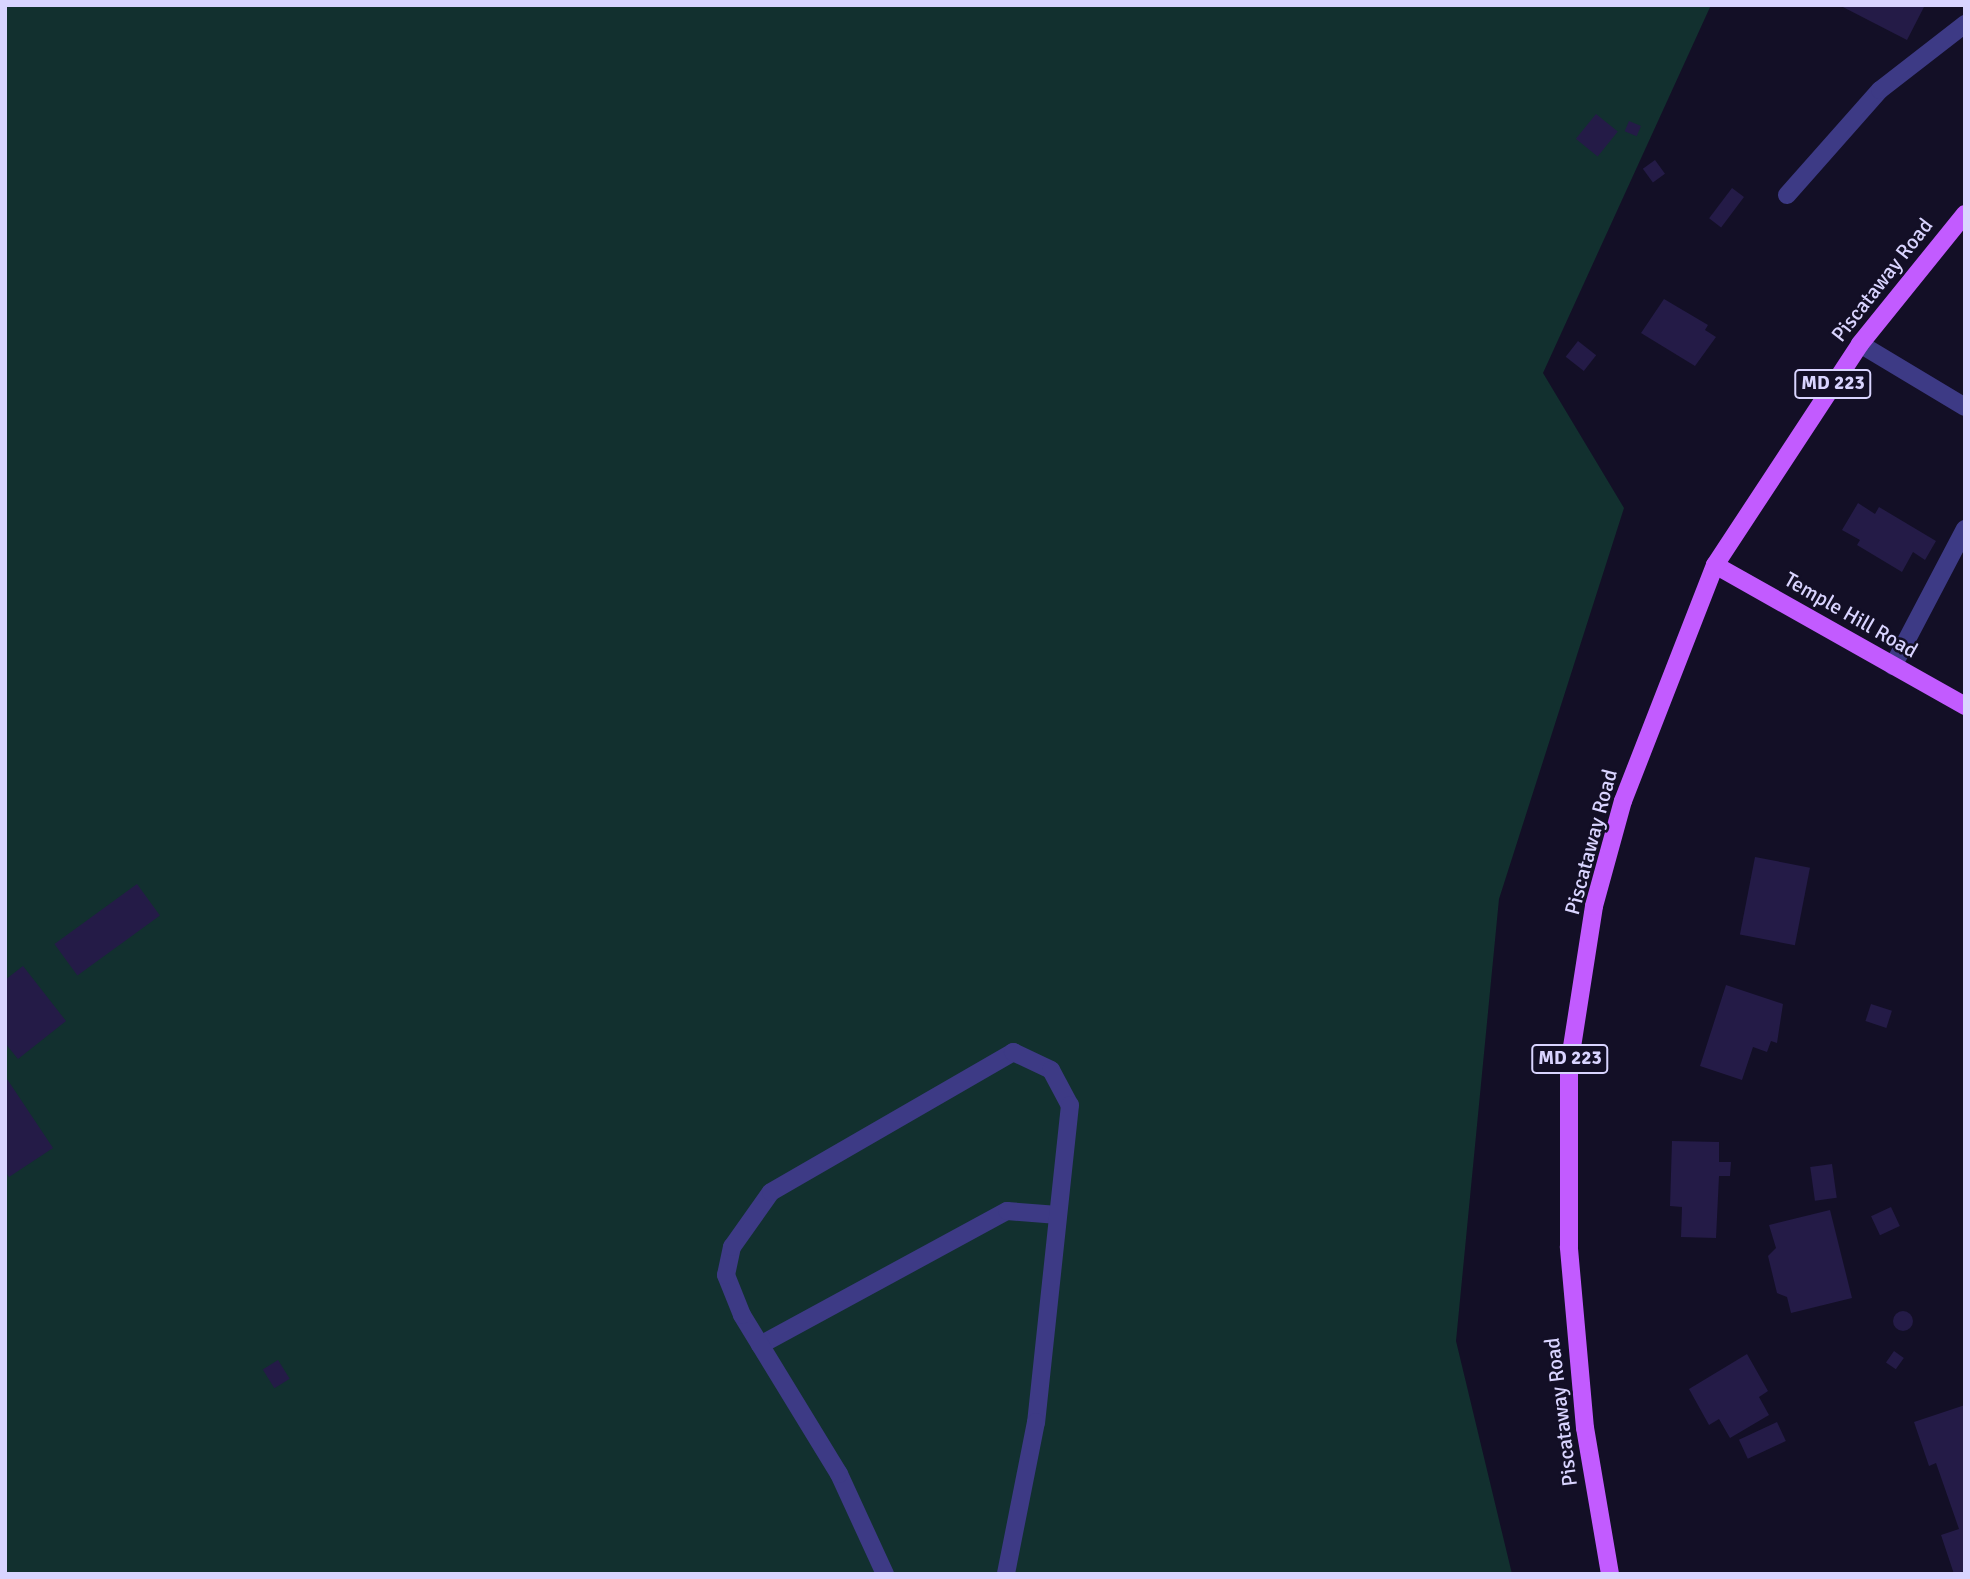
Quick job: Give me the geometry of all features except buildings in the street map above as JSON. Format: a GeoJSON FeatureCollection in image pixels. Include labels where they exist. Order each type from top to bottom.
{"type":"FeatureCollection","features":[{"type":"Feature","properties":{"kind":"main road","name":"Piscataway Road"},"geometry":{"type":"LineString","coordinates":[[1611,1574],[1595,1504],[1574,1331],[1569,1066],[1594,906],[1623,801],[1715,565],[1860,344],[1965,214]]}},
{"type":"Feature","properties":{"kind":"main road","name":"Temple Hill Road"},"geometry":{"type":"LineString","coordinates":[[1715,565],[1965,706]]}},
{"type":"Feature","properties":{"kind":"lane"},"geometry":{"type":"LineString","coordinates":[[1787,195],[1881,90],[1965,24]]}},
{"type":"Feature","properties":{"kind":"lane"},"geometry":{"type":"LineString","coordinates":[[1860,344],[1965,407]]}},
{"type":"Feature","properties":{"kind":"lane"},"geometry":{"type":"LineString","coordinates":[[1894,666],[1965,529]]}},
{"type":"Feature","properties":{"kind":"lane"},"geometry":{"type":"LineString","coordinates":[[885,1574],[839,1474],[760,1345],[726,1275],[732,1247],[771,1192],[1013,1052],[1051,1070],[1070,1105],[1036,1422],[1006,1574]]}},
{"type":"Feature","properties":{"kind":"lane"},"geometry":{"type":"LineString","coordinates":[[760,1345],[1007,1211],[1058,1215]]}},
{"type":"Feature","properties":{"kind":"green space"},"geometry":{"type":"Polygon","coordinates":[[[5,5],[1711,5],[1543,373],[1624,508],[1499,899],[1456,1341],[1512,1574],[5,1574],[5,5]]]}}]}
